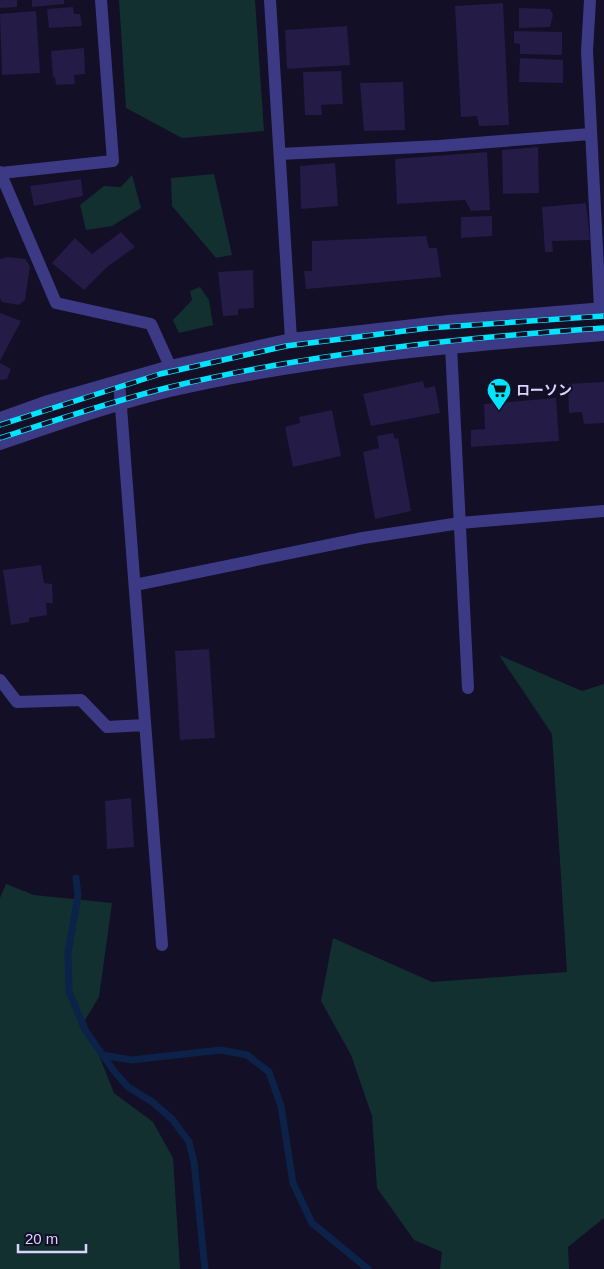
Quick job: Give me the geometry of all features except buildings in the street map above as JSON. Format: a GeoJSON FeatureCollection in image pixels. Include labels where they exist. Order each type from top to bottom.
{"type":"FeatureCollection","features":[{"type":"Feature","properties":{"kind":"street"},"geometry":{"type":"LineString","coordinates":[[101,0],[113,161],[0,172],[56,303],[151,324],[170,366]]}},
{"type":"Feature","properties":{"kind":"street"},"geometry":{"type":"LineString","coordinates":[[270,0],[291,339]]}},
{"type":"Feature","properties":{"kind":"street"},"geometry":{"type":"LineString","coordinates":[[0,418],[48,401],[170,366],[291,339],[449,321],[602,308],[590,134],[587,51],[590,0]]}},
{"type":"Feature","properties":{"kind":"street"},"geometry":{"type":"LineString","coordinates":[[280,154],[439,146],[590,134]]}},
{"type":"Feature","properties":{"kind":"street"},"geometry":{"type":"LineString","coordinates":[[0,444],[192,386],[300,366],[375,354],[451,346],[604,335]]}},
{"type":"Feature","properties":{"kind":"street"},"geometry":{"type":"LineString","coordinates":[[451,346],[468,688]]}},
{"type":"Feature","properties":{"kind":"street"},"geometry":{"type":"LineString","coordinates":[[119,381],[162,945]]}},
{"type":"Feature","properties":{"kind":"street"},"geometry":{"type":"LineString","coordinates":[[134,585],[364,538],[460,523],[604,512]]}},
{"type":"Feature","properties":{"kind":"street"},"geometry":{"type":"LineString","coordinates":[[0,680],[17,702],[81,700],[107,727],[145,725]]}},
{"type":"Feature","properties":{"kind":"green space"},"geometry":{"type":"Polygon","coordinates":[[[119,0],[255,0],[264,131],[182,138],[126,108],[119,0]]]}},
{"type":"Feature","properties":{"kind":"green space"},"geometry":{"type":"Polygon","coordinates":[[[214,174],[232,255],[216,258],[172,206],[171,178],[214,174]]]}},
{"type":"Feature","properties":{"kind":"green space"},"geometry":{"type":"Polygon","coordinates":[[[132,175],[141,208],[112,226],[86,230],[80,205],[104,186],[121,187],[132,175]]]}},
{"type":"Feature","properties":{"kind":"green space"},"geometry":{"type":"Polygon","coordinates":[[[200,287],[209,300],[213,325],[179,333],[173,320],[192,300],[190,291],[200,287]]]}},
{"type":"Feature","properties":{"kind":"green space"},"geometry":{"type":"Polygon","coordinates":[[[499,655],[582,691],[604,684],[604,1218],[568,1247],[569,1269],[440,1269],[442,1252],[414,1240],[377,1188],[372,1116],[351,1055],[321,1001],[333,938],[432,982],[567,972],[552,734],[499,655]]]}},
{"type":"Feature","properties":{"kind":"green space"},"geometry":{"type":"Polygon","coordinates":[[[6,884],[34,895],[112,903],[99,997],[85,1020],[114,1093],[153,1122],[173,1158],[180,1269],[0,1269],[0,898],[6,884]]]}},
{"type":"Feature","properties":{"kind":"waterway"},"geometry":{"type":"LineString","coordinates":[[76,878],[78,895],[68,953],[69,991],[85,1030],[114,1071],[128,1087],[151,1101],[172,1119],[189,1142],[194,1162],[205,1269]]}},
{"type":"Feature","properties":{"kind":"waterway"},"geometry":{"type":"LineString","coordinates":[[103,1055],[131,1060],[221,1050],[247,1055],[269,1072],[281,1106],[293,1183],[312,1223],[368,1269]]}},
{"type":"Feature","properties":{"kind":"railway"},"geometry":{"type":"LineString","coordinates":[[0,425],[160,374],[286,346],[428,328],[604,316]]}},
{"type":"Feature","properties":{"kind":"railway"},"geometry":{"type":"LineString","coordinates":[[0,438],[149,392],[277,365],[386,348],[604,328]]}},
{"type":"Feature","properties":{"kind":"place","name":"ローソン"},"geometry":{"type":"Point","coordinates":[499,411]}}]}
